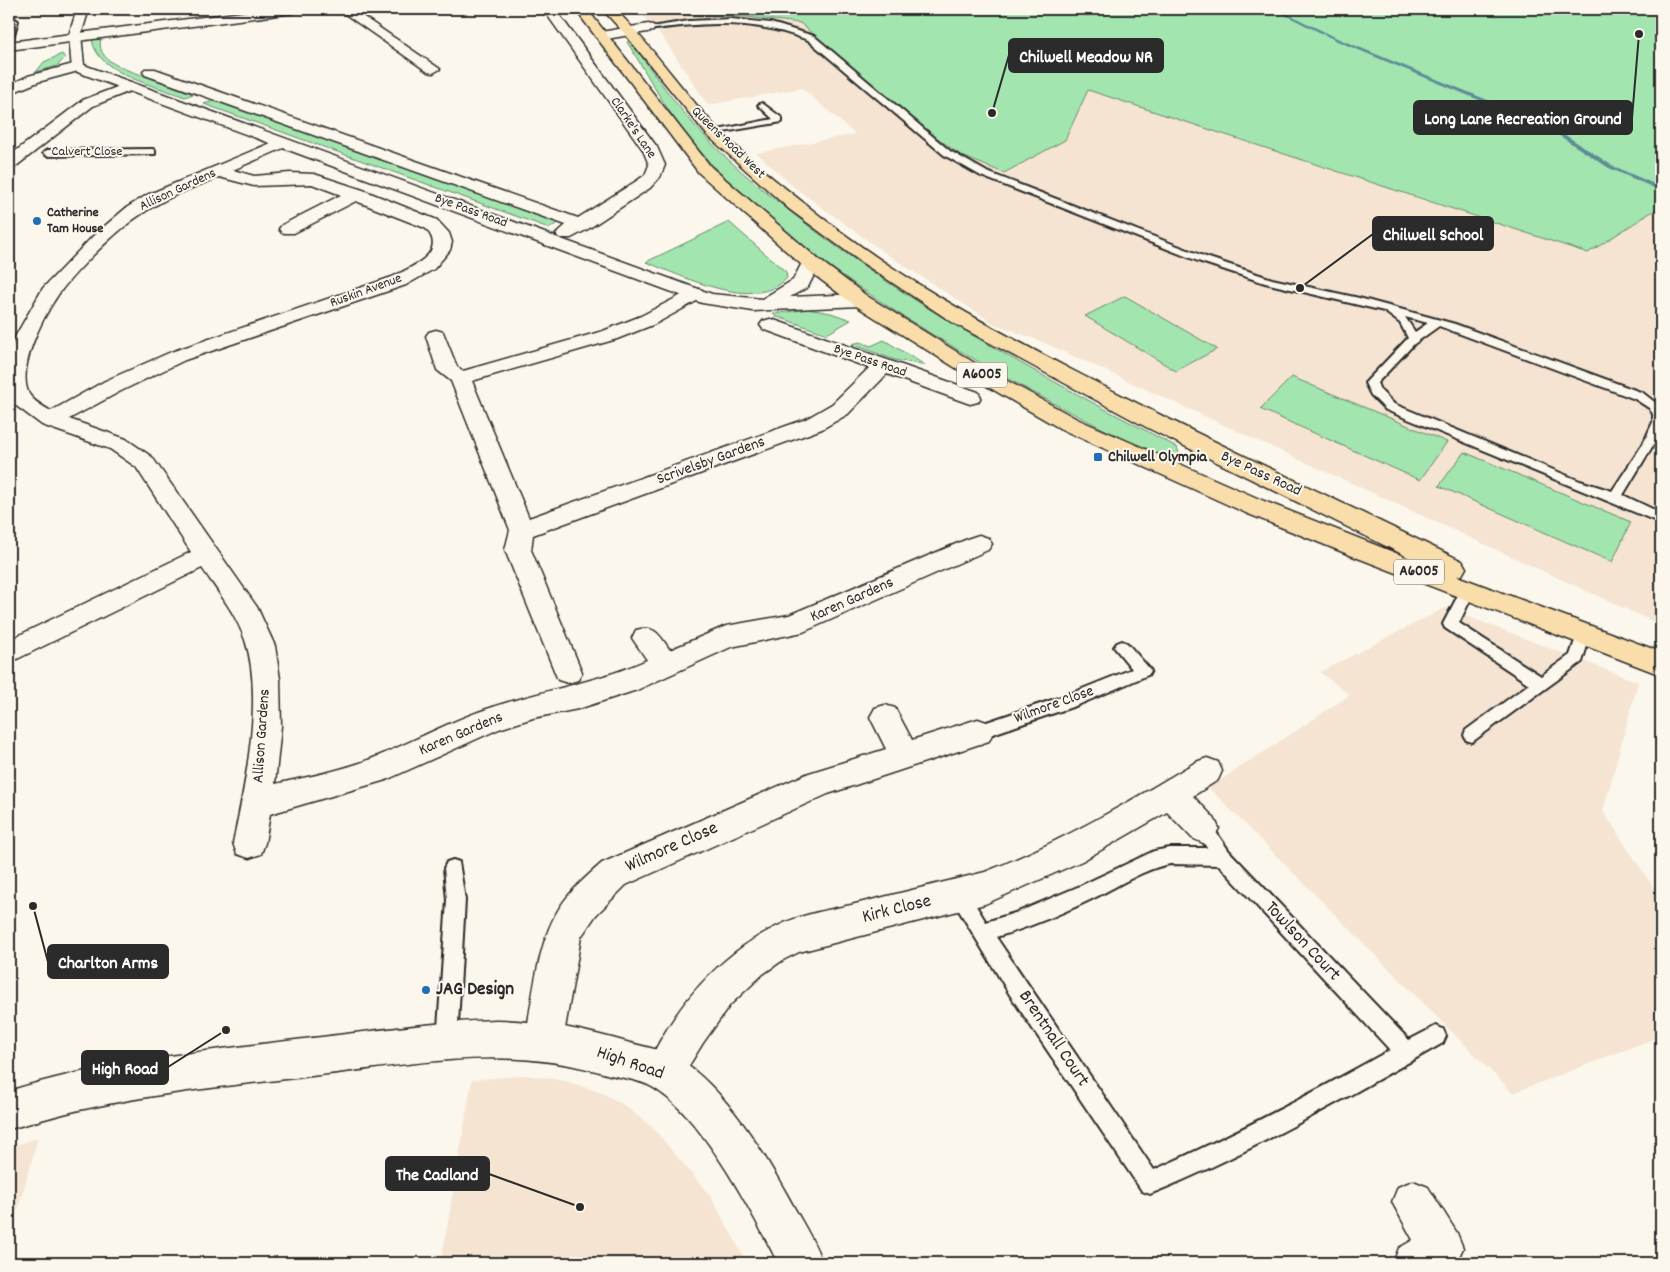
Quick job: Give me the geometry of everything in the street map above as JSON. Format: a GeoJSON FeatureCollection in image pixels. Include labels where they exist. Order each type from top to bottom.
{"type":"FeatureCollection","features":[{"type":"Feature","properties":{"kind":"main road","name":"Queens Road West"},"geometry":{"type":"LineString","coordinates":[[581,9],[705,170],[811,263]]}},
{"type":"Feature","properties":{"kind":"main road","name":"Queens Road West"},"geometry":{"type":"LineString","coordinates":[[608,9],[630,30],[683,99],[712,132],[795,205],[868,258]]}},
{"type":"Feature","properties":{"kind":"main road","name":"Bye Pass Road"},"geometry":{"type":"LineString","coordinates":[[868,258],[962,320],[1154,422],[1280,482],[1584,633]]}},
{"type":"Feature","properties":{"kind":"main road","name":"Bye Pass Road"},"geometry":{"type":"LineString","coordinates":[[811,263],[860,300],[966,366],[1069,424],[1254,507],[1661,664]]}},
{"type":"Feature","properties":{"kind":"street"},"geometry":{"type":"LineString","coordinates":[[9,90],[33,79],[77,67],[75,35],[83,9]]}},
{"type":"Feature","properties":{"kind":"street"},"geometry":{"type":"LineString","coordinates":[[9,46],[228,12],[293,9]]}},
{"type":"Feature","properties":{"kind":"street"},"geometry":{"type":"LineString","coordinates":[[344,9],[426,71],[448,65]]}},
{"type":"Feature","properties":{"kind":"street","name":"Clarke's Lane"},"geometry":{"type":"LineString","coordinates":[[549,9],[656,159],[656,171],[652,177],[582,225],[553,241]]}},
{"type":"Feature","properties":{"kind":"street"},"geometry":{"type":"LineString","coordinates":[[601,36],[648,28]]}},
{"type":"Feature","properties":{"kind":"street","name":"Bye Pass Road"},"geometry":{"type":"LineString","coordinates":[[77,67],[695,294],[722,302],[764,304],[860,300]]}},
{"type":"Feature","properties":{"kind":"street","name":"Bye Pass Road"},"geometry":{"type":"LineString","coordinates":[[179,70],[156,74],[582,225]]}},
{"type":"Feature","properties":{"kind":"street","name":"Calvert Close"},"geometry":{"type":"LineString","coordinates":[[9,164],[88,103],[130,86]]}},
{"type":"Feature","properties":{"kind":"street"},"geometry":{"type":"LineString","coordinates":[[180,106],[210,94]]}},
{"type":"Feature","properties":{"kind":"street","name":"Allison Gardens"},"geometry":{"type":"LineString","coordinates":[[249,843],[257,803],[266,711],[266,683],[263,656],[247,614],[144,462],[123,446],[106,438],[50,420],[30,408],[19,397],[15,369],[25,337],[50,292],[93,246],[132,212],[154,199],[283,143]]}},
{"type":"Feature","properties":{"kind":"street","name":"Calvert Close"},"geometry":{"type":"LineString","coordinates":[[23,153],[47,153]]}},
{"type":"Feature","properties":{"kind":"street","name":"Ruskin Avenue"},"geometry":{"type":"LineString","coordinates":[[50,420],[113,386],[178,356],[399,280],[422,268],[439,253],[444,237],[440,230],[431,224],[357,194],[314,179],[295,178],[254,182],[218,171]]}},
{"type":"Feature","properties":{"kind":"street"},"geometry":{"type":"LineString","coordinates":[[288,229],[357,194]]}},
{"type":"Feature","properties":{"kind":"street","name":"Bye Pass Road"},"geometry":{"type":"LineString","coordinates":[[764,304],[790,292],[801,283],[811,263]]}},
{"type":"Feature","properties":{"kind":"street"},"geometry":{"type":"LineString","coordinates":[[460,378],[633,327],[695,294]]}},
{"type":"Feature","properties":{"kind":"street","name":"Bye Pass Road"},"geometry":{"type":"LineString","coordinates":[[770,326],[970,397]]}},
{"type":"Feature","properties":{"kind":"street"},"geometry":{"type":"LineString","coordinates":[[436,336],[448,370],[460,378],[522,530],[518,550],[568,672]]}},
{"type":"Feature","properties":{"kind":"street","name":"Scrivelsby Gardens"},"geometry":{"type":"LineString","coordinates":[[522,530],[814,424],[840,409],[884,366]]}},
{"type":"Feature","properties":{"kind":"street","name":"Karen Gardens"},"geometry":{"type":"LineString","coordinates":[[257,803],[328,786],[375,771],[490,720],[533,706],[578,697],[627,682],[726,636],[794,626],[979,544]]}},
{"type":"Feature","properties":{"kind":"street"},"geometry":{"type":"LineString","coordinates":[[9,652],[207,555]]}},
{"type":"Feature","properties":{"kind":"street"},"geometry":{"type":"LineString","coordinates":[[646,638],[665,664]]}},
{"type":"Feature","properties":{"kind":"street"},"geometry":{"type":"LineString","coordinates":[[885,717],[905,756]]}},
{"type":"Feature","properties":{"kind":"street","name":"Wilmore Close"},"geometry":{"type":"LineString","coordinates":[[544,1040],[563,938],[568,922],[587,899],[614,874],[820,783],[978,732]]}},
{"type":"Feature","properties":{"kind":"street","name":"Kirk Close"},"geometry":{"type":"LineString","coordinates":[[664,1072],[706,1004],[723,984],[761,953],[794,936],[985,888],[1032,869],[1170,794],[1207,771]]}},
{"type":"Feature","properties":{"kind":"street"},"geometry":{"type":"LineString","coordinates":[[1170,794],[1203,828]]}},
{"type":"Feature","properties":{"kind":"street","name":"High Road"},"geometry":{"type":"LineString","coordinates":[[9,1110],[98,1087],[216,1068],[447,1042],[517,1038],[544,1040],[664,1072],[704,1110],[726,1136],[774,1210],[801,1263]]}},
{"type":"Feature","properties":{"kind":"street"},"geometry":{"type":"LineString","coordinates":[[1413,1202],[1442,1248],[1414,1263]]}},
{"type":"Feature","properties":{"kind":"lane"},"geometry":{"type":"LineString","coordinates":[[648,28],[708,20],[758,23],[790,29],[811,38],[947,153],[984,174],[1072,210],[1202,259],[1269,281],[1359,301],[1438,322],[1620,387],[1652,404],[1658,412],[1660,419],[1654,435],[1615,497]]}},
{"type":"Feature","properties":{"kind":"lane"},"geometry":{"type":"LineString","coordinates":[[9,38],[15,21]]}},
{"type":"Feature","properties":{"kind":"lane"},"geometry":{"type":"LineString","coordinates":[[712,132],[779,120],[762,105]]}},
{"type":"Feature","properties":{"kind":"lane","name":"Calvert Close"},"geometry":{"type":"LineString","coordinates":[[47,153],[152,152]]}},
{"type":"Feature","properties":{"kind":"lane"},"geometry":{"type":"LineString","coordinates":[[1359,301],[1388,311],[1404,321],[1413,338]]}},
{"type":"Feature","properties":{"kind":"lane"},"geometry":{"type":"LineString","coordinates":[[1438,322],[1413,338],[1371,383],[1375,392],[1390,407],[1574,484],[1615,497],[1661,518]]}},
{"type":"Feature","properties":{"kind":"lane"},"geometry":{"type":"LineString","coordinates":[[1468,590],[1450,624],[1541,684]]}},
{"type":"Feature","properties":{"kind":"lane"},"geometry":{"type":"LineString","coordinates":[[1472,736],[1577,658],[1584,633]]}},
{"type":"Feature","properties":{"kind":"lane","name":"Wilmore Close"},"geometry":{"type":"LineString","coordinates":[[978,732],[1072,700],[1143,671],[1122,647]]}},
{"type":"Feature","properties":{"kind":"lane","name":"Towlson Court"},"geometry":{"type":"LineString","coordinates":[[1203,828],[1223,858],[1407,1053]]}},
{"type":"Feature","properties":{"kind":"lane"},"geometry":{"type":"LineString","coordinates":[[983,932],[1019,921],[1087,892],[1154,859],[1170,856],[1223,858]]}},
{"type":"Feature","properties":{"kind":"lane"},"geometry":{"type":"LineString","coordinates":[[447,1042],[456,900],[453,868]]}},
{"type":"Feature","properties":{"kind":"lane","name":"Brentnall Court"},"geometry":{"type":"LineString","coordinates":[[958,894],[1017,988],[1150,1183],[1232,1147],[1407,1053]]}},
{"type":"Feature","properties":{"kind":"lane"},"geometry":{"type":"LineString","coordinates":[[1407,1053],[1436,1036]]}},
{"type":"Feature","properties":{"kind":"shaded area"},"geometry":{"type":"Polygon","coordinates":[[[27,9],[66,9],[65,12],[9,19],[9,14],[26,12],[27,9]]]}},
{"type":"Feature","properties":{"kind":"shaded area"},"geometry":{"type":"Polygon","coordinates":[[[641,13],[747,17],[800,23],[813,33],[1065,140],[1088,90],[1588,253],[1661,206],[1661,625],[1045,343],[993,323],[882,251],[794,187],[757,153],[855,134],[802,88],[708,105],[661,35],[641,13]]]}},
{"type":"Feature","properties":{"kind":"shaded area"},"geometry":{"type":"Polygon","coordinates":[[[1445,608],[1638,682],[1603,811],[1661,899],[1661,1036],[1513,1093],[1209,788],[1350,695],[1320,672],[1445,608]]]}},
{"type":"Feature","properties":{"kind":"shaded area"},"geometry":{"type":"Polygon","coordinates":[[[527,1075],[565,1081],[600,1092],[622,1104],[653,1128],[711,1197],[747,1263],[441,1263],[472,1080],[527,1075]]]}},
{"type":"Feature","properties":{"kind":"shaded area"},"geometry":{"type":"Polygon","coordinates":[[[38,1138],[9,1241],[9,1147],[38,1138]]]}},
{"type":"Feature","properties":{"kind":"green space"},"geometry":{"type":"Polygon","coordinates":[[[636,9],[1661,9],[1661,206],[1588,253],[1088,90],[1065,140],[1004,173],[962,156],[933,135],[800,23],[747,17],[641,13],[636,9]]]}},
{"type":"Feature","properties":{"kind":"green space"},"geometry":{"type":"Polygon","coordinates":[[[102,35],[100,45],[102,53],[115,64],[193,94],[185,97],[144,83],[116,70],[104,61],[96,51],[92,39],[102,35]]]}},
{"type":"Feature","properties":{"kind":"green space"},"geometry":{"type":"Polygon","coordinates":[[[630,40],[668,92],[704,135],[741,171],[796,216],[841,250],[933,311],[1029,368],[1177,447],[1180,456],[1169,460],[1163,458],[1028,390],[898,313],[804,247],[759,211],[718,171],[697,147],[676,121],[659,95],[627,42],[630,40]]]}},
{"type":"Feature","properties":{"kind":"green space"},"geometry":{"type":"Polygon","coordinates":[[[62,54],[65,58],[57,66],[36,72],[44,62],[62,54]]]}},
{"type":"Feature","properties":{"kind":"green space"},"geometry":{"type":"Polygon","coordinates":[[[214,101],[558,223],[549,228],[204,104],[214,101]]]}},
{"type":"Feature","properties":{"kind":"green space"},"geometry":{"type":"Polygon","coordinates":[[[729,222],[786,272],[787,278],[773,288],[757,292],[738,292],[698,282],[646,262],[729,222]]]}},
{"type":"Feature","properties":{"kind":"green space"},"geometry":{"type":"Polygon","coordinates":[[[1125,296],[1217,349],[1176,371],[1085,316],[1125,296]]]}},
{"type":"Feature","properties":{"kind":"green space"},"geometry":{"type":"Polygon","coordinates":[[[808,309],[831,313],[851,320],[827,334],[773,314],[808,309]]]}},
{"type":"Feature","properties":{"kind":"green space"},"geometry":{"type":"Polygon","coordinates":[[[884,340],[925,365],[895,360],[852,344],[860,342],[871,346],[884,340]]]}},
{"type":"Feature","properties":{"kind":"green space"},"geometry":{"type":"Polygon","coordinates":[[[1292,377],[1447,442],[1420,480],[1260,409],[1292,377]]]}},
{"type":"Feature","properties":{"kind":"green space"},"geometry":{"type":"Polygon","coordinates":[[[1464,452],[1631,522],[1612,562],[1439,486],[1464,452]]]}},
{"type":"Feature","properties":{"kind":"waterway"},"geometry":{"type":"LineString","coordinates":[[1275,9],[1338,40],[1551,128],[1611,167],[1661,189]]}},
{"type":"Feature","properties":{"kind":"place","name":"Long Lane Recreation Ground"},"geometry":{"type":"Point","coordinates":[1639,34]}},
{"type":"Feature","properties":{"kind":"place","name":"Chilwell Meadow NR"},"geometry":{"type":"Point","coordinates":[992,113]}},
{"type":"Feature","properties":{"kind":"place","name":"Catherine Tam House"},"geometry":{"type":"Point","coordinates":[37,221]}},
{"type":"Feature","properties":{"kind":"place","name":"Chilwell School"},"geometry":{"type":"Point","coordinates":[1300,288]}},
{"type":"Feature","properties":{"kind":"place","name":"Chilwell Olympia"},"geometry":{"type":"Point","coordinates":[1098,457]}},
{"type":"Feature","properties":{"kind":"place","name":"Charlton Arms"},"geometry":{"type":"Point","coordinates":[33,906]}},
{"type":"Feature","properties":{"kind":"place","name":"JAG Design"},"geometry":{"type":"Point","coordinates":[426,990]}},
{"type":"Feature","properties":{"kind":"place","name":"High Road"},"geometry":{"type":"Point","coordinates":[226,1030]}},
{"type":"Feature","properties":{"kind":"place","name":"The Cadland"},"geometry":{"type":"Point","coordinates":[580,1207]}}]}
